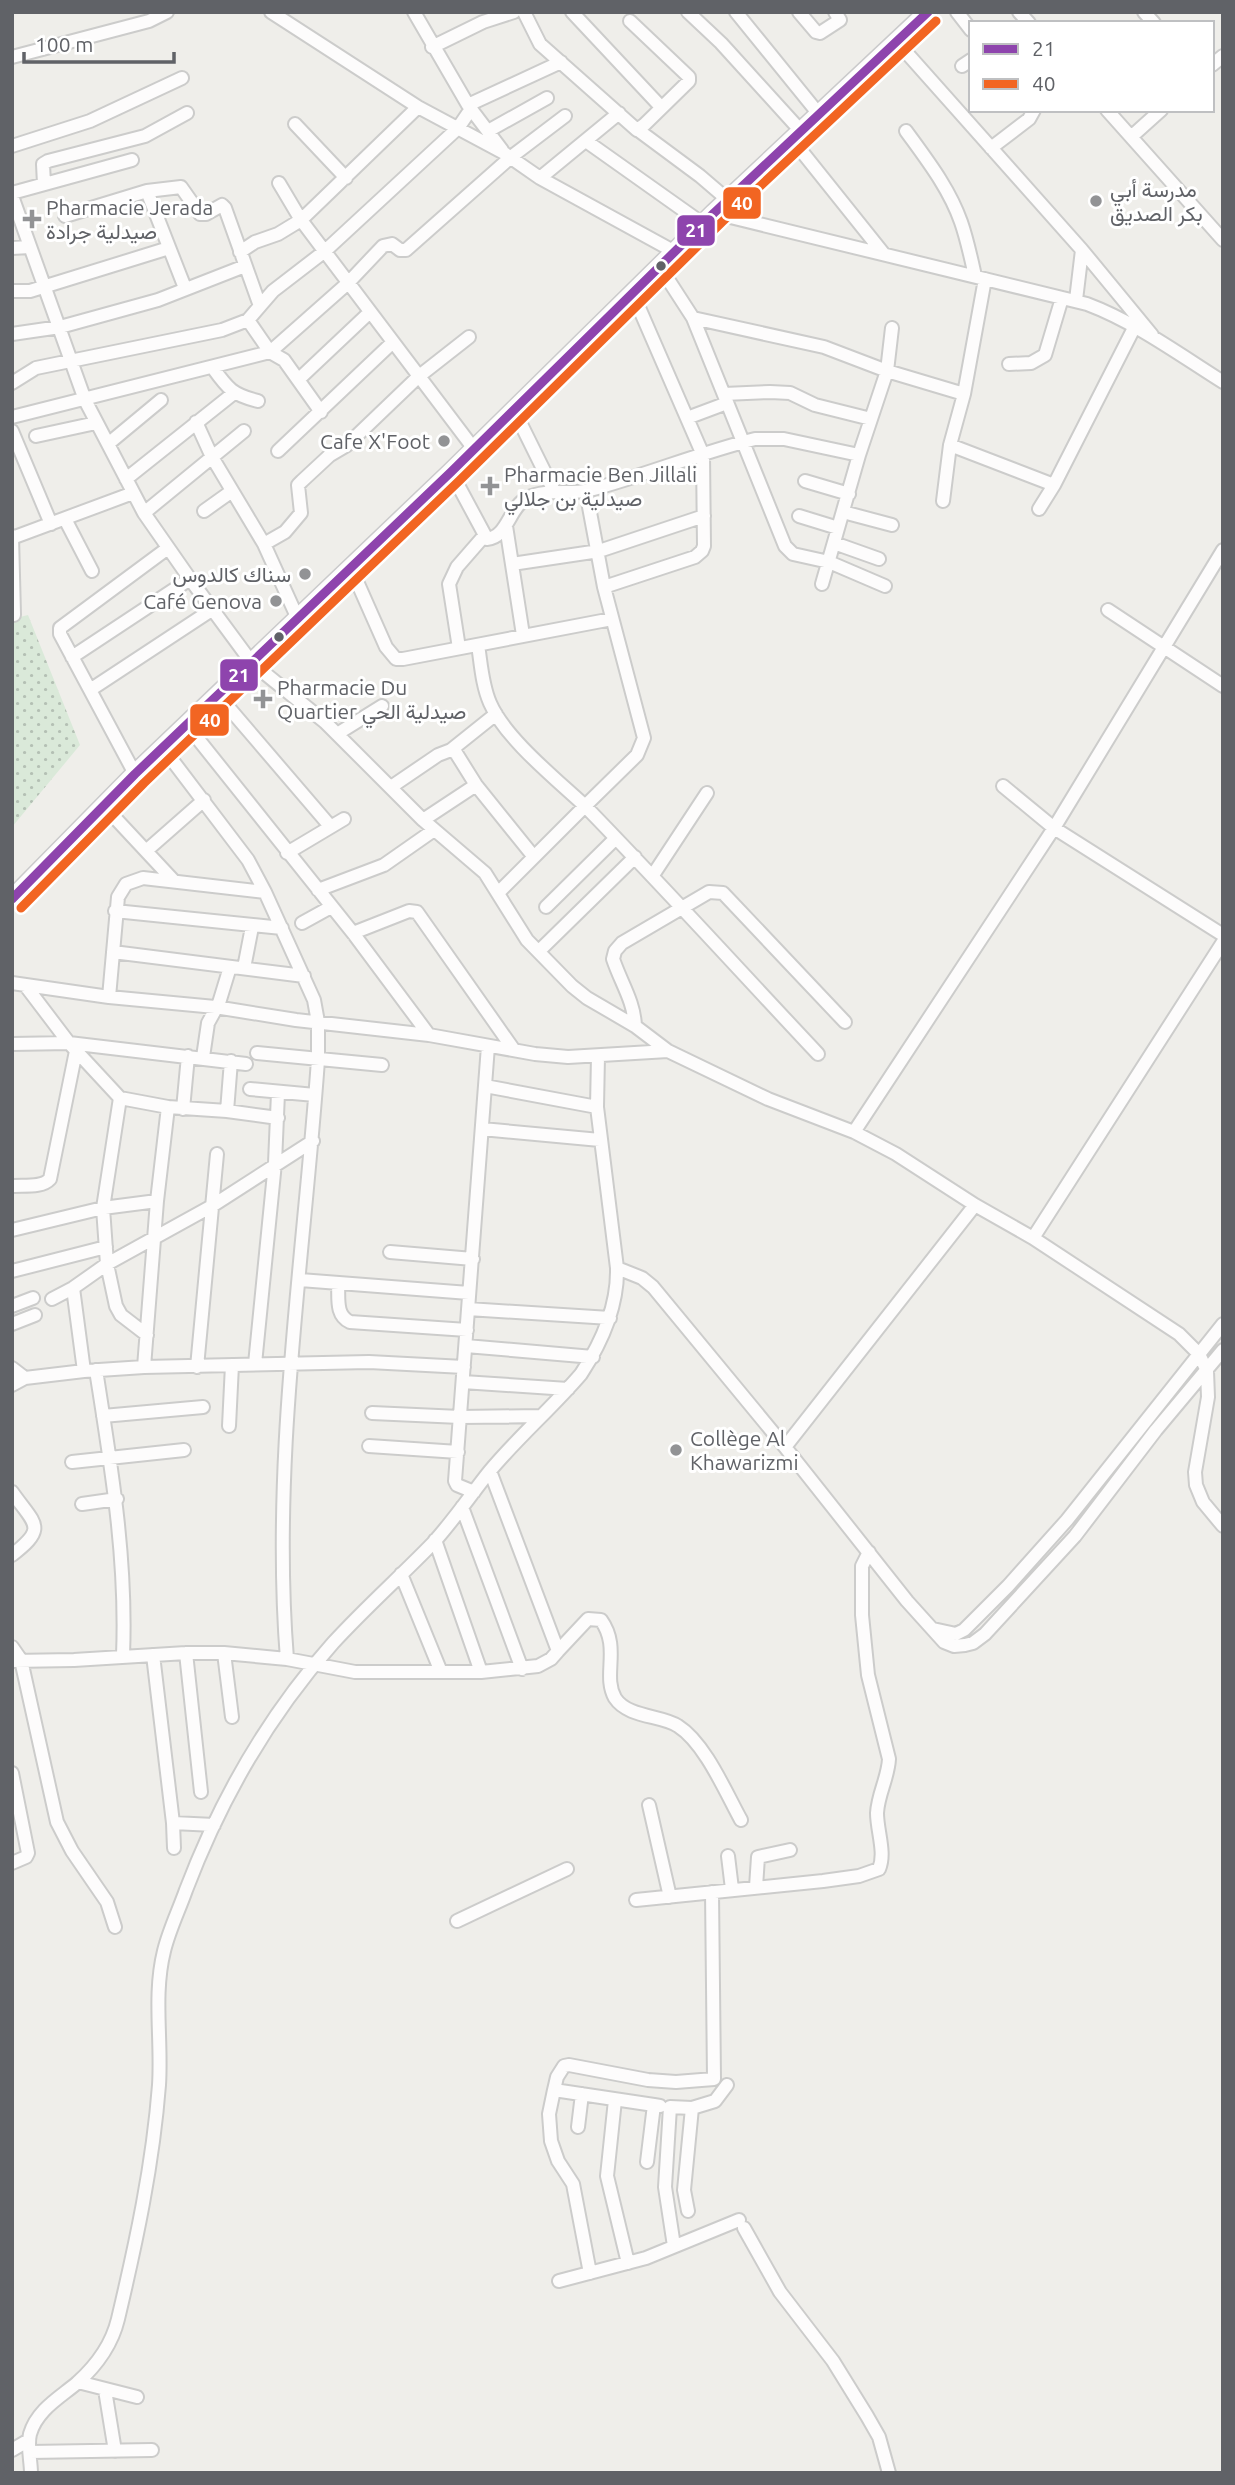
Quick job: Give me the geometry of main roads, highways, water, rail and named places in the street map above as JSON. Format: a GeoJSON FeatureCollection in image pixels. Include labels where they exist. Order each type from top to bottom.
{"type":"FeatureCollection","features":[{"type":"Feature","properties":{"kind":"main road"},"geometry":{"type":"LineString","coordinates":[[15,893],[217,694],[298,620],[474,449],[708,218],[928,12]]}},
{"type":"Feature","properties":{"kind":"place","name":"مدرسة أبي بكر الصديق"},"geometry":{"type":"Point","coordinates":[1096,201]}},
{"type":"Feature","properties":{"kind":"place","name":"Pharmacie Jerada صيدلية جرادة"},"geometry":{"type":"Point","coordinates":[32,219]}},
{"type":"Feature","properties":{"kind":"place","name":"Cafe X'Foot"},"geometry":{"type":"Point","coordinates":[444,441]}},
{"type":"Feature","properties":{"kind":"place","name":"Pharmacie Ben Jillali صيدلية بن جلالي"},"geometry":{"type":"Point","coordinates":[490,486]}},
{"type":"Feature","properties":{"kind":"place","name":"سناك كالدوس"},"geometry":{"type":"Point","coordinates":[305,574]}},
{"type":"Feature","properties":{"kind":"place","name":"Café Genova"},"geometry":{"type":"Point","coordinates":[276,601]}},
{"type":"Feature","properties":{"kind":"place","name":"Pharmacie Du Quartier صيدلية الحي"},"geometry":{"type":"Point","coordinates":[263,699]}},
{"type":"Feature","properties":{"kind":"place","name":"Collège Al Khawarizmi"},"geometry":{"type":"Point","coordinates":[676,1450]}}]}
